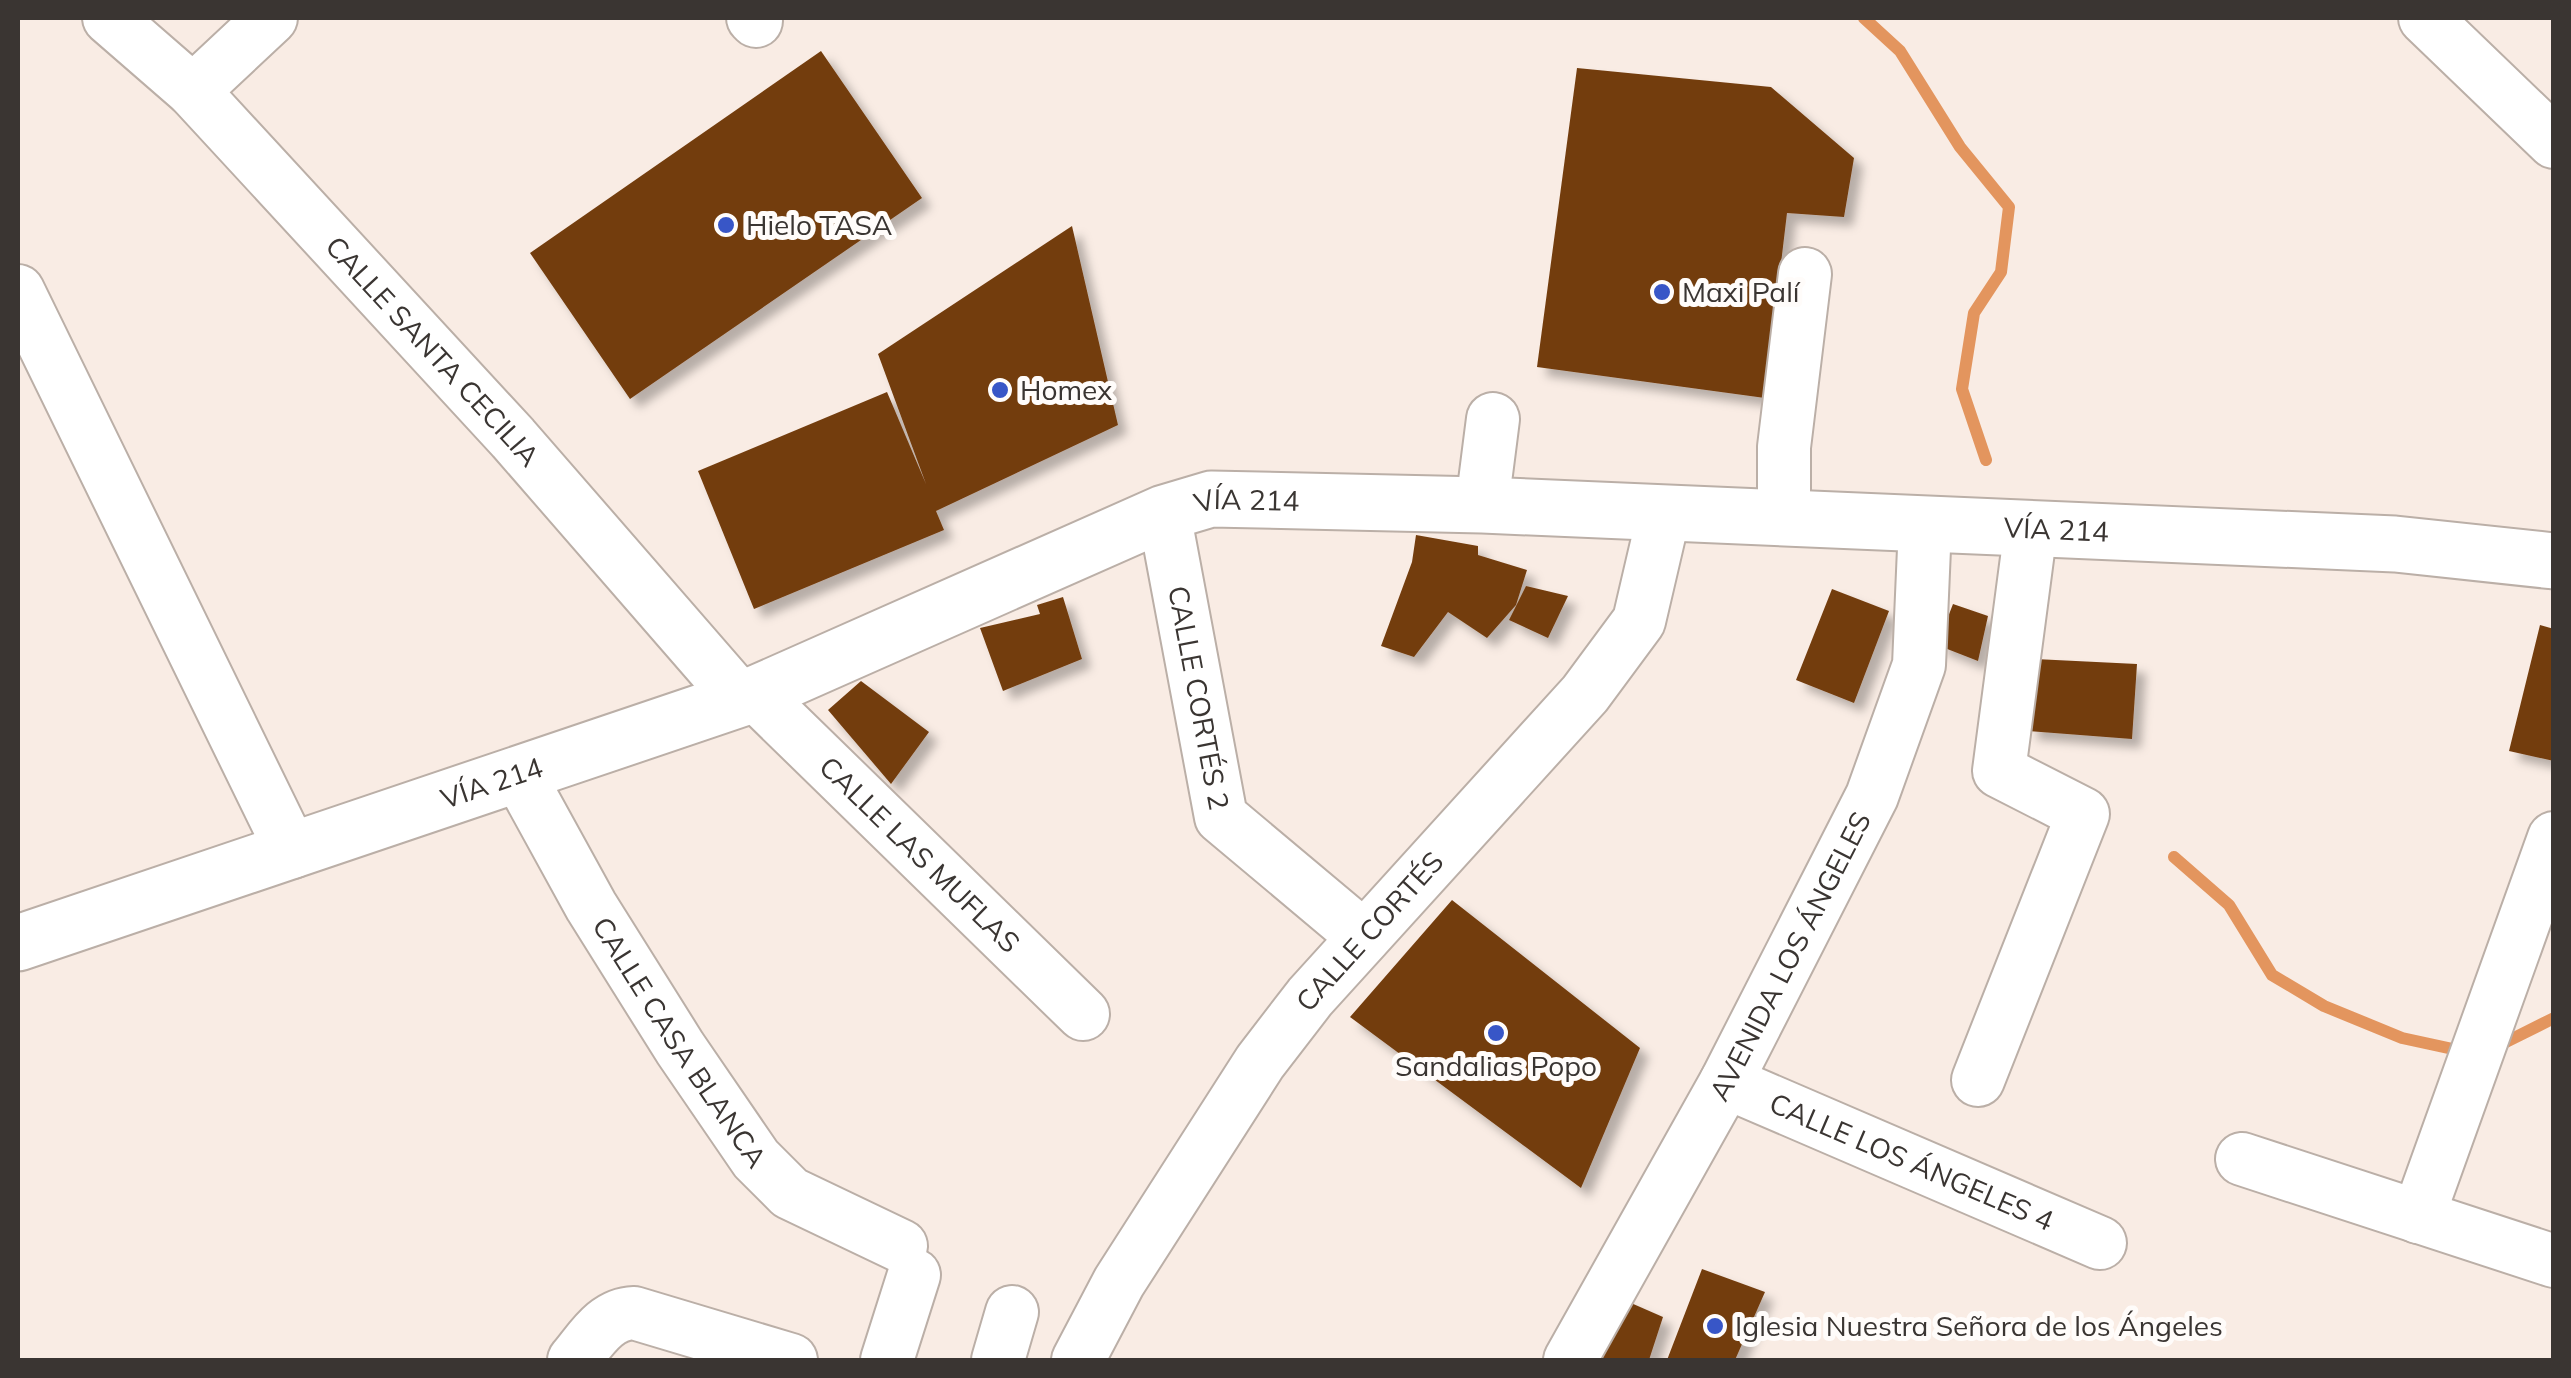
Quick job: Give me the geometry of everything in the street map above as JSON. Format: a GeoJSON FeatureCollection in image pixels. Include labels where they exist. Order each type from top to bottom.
{"type":"FeatureCollection","features":[{"type":"Feature","properties":{"kind":"main road","name":"VÍA 214"},"geometry":{"type":"LineString","coordinates":[[18,943],[748,696],[1164,514],[1211,499],[1482,505],[2396,544],[2554,561]]}},
{"type":"Feature","properties":{"kind":"street","name":"CALLE SANTA CECILIA"},"geometry":{"type":"LineString","coordinates":[[110,18],[193,91],[748,696]]}},
{"type":"Feature","properties":{"kind":"street"},"geometry":{"type":"LineString","coordinates":[[193,91],[271,18]]}},
{"type":"Feature","properties":{"kind":"street"},"geometry":{"type":"LineString","coordinates":[[2425,18],[2554,142]]}},
{"type":"Feature","properties":{"kind":"street"},"geometry":{"type":"LineString","coordinates":[[1784,517],[1784,446],[1805,274]]}},
{"type":"Feature","properties":{"kind":"street"},"geometry":{"type":"LineString","coordinates":[[18,291],[292,852]]}},
{"type":"Feature","properties":{"kind":"street"},"geometry":{"type":"LineString","coordinates":[[1482,505],[1492,419]]}},
{"type":"Feature","properties":{"kind":"street","name":"CALLE CORTÉS 2"},"geometry":{"type":"LineString","coordinates":[[1164,514],[1221,818],[1364,937]]}},
{"type":"Feature","properties":{"kind":"street","name":"CALLE CORTÉS"},"geometry":{"type":"LineString","coordinates":[[1078,1360],[1119,1282],[1260,1062],[1310,997],[1585,694],[1639,622],[1664,514]]}},
{"type":"Feature","properties":{"kind":"street","name":"AVENIDA LOS ÁNGELES"},"geometry":{"type":"LineString","coordinates":[[1570,1360],[1726,1082],[1879,778],[1918,665],[1925,526]]}},
{"type":"Feature","properties":{"kind":"street"},"geometry":{"type":"LineString","coordinates":[[1978,1080],[2083,814],[2000,771],[2030,528]]}},
{"type":"Feature","properties":{"kind":"street","name":"CALLE LAS MUFLAS"},"geometry":{"type":"LineString","coordinates":[[748,696],[1084,1014]]}},
{"type":"Feature","properties":{"kind":"street","name":"CALLE CASA BLANCA"},"geometry":{"type":"LineString","coordinates":[[519,776],[592,906],[680,1048],[756,1159],[790,1193],[908,1261],[887,1360]]}},
{"type":"Feature","properties":{"kind":"street"},"geometry":{"type":"LineString","coordinates":[[2418,1216],[2554,838]]}},
{"type":"Feature","properties":{"kind":"street","name":"CALLE LOS ÁNGELES 4"},"geometry":{"type":"LineString","coordinates":[[1726,1082],[2100,1244]]}},
{"type":"Feature","properties":{"kind":"street"},"geometry":{"type":"LineString","coordinates":[[2242,1159],[2554,1261]]}},
{"type":"Feature","properties":{"kind":"street"},"geometry":{"type":"LineString","coordinates":[[574,1360],[606,1321],[620,1313],[634,1312],[791,1360]]}},
{"type":"Feature","properties":{"kind":"building","name":"Hielo TASA"},"geometry":{"type":"Polygon","coordinates":[[[821,51],[922,198],[630,399],[530,253],[821,51]]]}},
{"type":"Feature","properties":{"kind":"building","name":"Maxi Palí"},"geometry":{"type":"Polygon","coordinates":[[[1577,68],[1771,87],[1854,158],[1844,217],[1787,213],[1765,398],[1537,367],[1577,68]]]}},
{"type":"Feature","properties":{"kind":"building"},"geometry":{"type":"Polygon","coordinates":[[[1072,226],[1118,425],[936,511],[944,530],[754,609],[698,471],[887,392],[926,484],[878,354],[1072,226]]]}},
{"type":"Feature","properties":{"kind":"building"},"geometry":{"type":"Polygon","coordinates":[[[1416,535],[1478,546],[1478,555],[1527,570],[1516,605],[1487,638],[1448,612],[1414,657],[1381,646],[1412,562],[1416,535]]]}},
{"type":"Feature","properties":{"kind":"building"},"geometry":{"type":"Polygon","coordinates":[[[1526,586],[1568,596],[1548,638],[1509,620],[1526,586]]]}},
{"type":"Feature","properties":{"kind":"building"},"geometry":{"type":"Polygon","coordinates":[[[1832,589],[1889,611],[1854,703],[1796,680],[1832,589]]]}},
{"type":"Feature","properties":{"kind":"building"},"geometry":{"type":"Polygon","coordinates":[[[1063,597],[1082,659],[1003,691],[980,628],[1040,614],[1037,605],[1063,597]]]}},
{"type":"Feature","properties":{"kind":"building"},"geometry":{"type":"Polygon","coordinates":[[[1953,604],[1988,616],[1978,661],[1937,645],[1953,604]]]}},
{"type":"Feature","properties":{"kind":"building"},"geometry":{"type":"Polygon","coordinates":[[[2540,625],[2554,629],[2554,761],[2509,751],[2540,625]]]}},
{"type":"Feature","properties":{"kind":"building"},"geometry":{"type":"Polygon","coordinates":[[[2035,659],[2137,664],[2132,739],[2028,731],[2035,659]]]}},
{"type":"Feature","properties":{"kind":"building"},"geometry":{"type":"Polygon","coordinates":[[[861,681],[929,732],[891,784],[828,710],[861,681]]]}},
{"type":"Feature","properties":{"kind":"building","name":"Sandalias Popo"},"geometry":{"type":"Polygon","coordinates":[[[1452,900],[1640,1048],[1581,1188],[1350,1017],[1452,900]]]}},
{"type":"Feature","properties":{"kind":"building","name":"Iglesia Nuestra Señora de los Ángeles"},"geometry":{"type":"Polygon","coordinates":[[[1702,1269],[1765,1292],[1735,1360],[1667,1360],[1702,1269]]]}},
{"type":"Feature","properties":{"kind":"building"},"geometry":{"type":"Polygon","coordinates":[[[1615,1296],[1663,1317],[1649,1360],[1606,1360],[1589,1353],[1615,1296]]]}},
{"type":"Feature","properties":{"kind":"waterway"},"geometry":{"type":"LineString","coordinates":[[1864,18],[1900,51],[1960,147],[2009,207],[2001,272],[1974,313],[1962,389],[1986,460]]}},
{"type":"Feature","properties":{"kind":"waterway"},"geometry":{"type":"LineString","coordinates":[[2174,857],[2229,905],[2272,975],[2324,1006],[2402,1038],[2462,1051]]}},
{"type":"Feature","properties":{"kind":"waterway"},"geometry":{"type":"LineString","coordinates":[[2502,1044],[2554,1018]]}},
{"type":"Feature","properties":{"kind":"place","name":"Hielo TASA"},"geometry":{"type":"Point","coordinates":[726,225]}},
{"type":"Feature","properties":{"kind":"place","name":"Maxi Palí"},"geometry":{"type":"Point","coordinates":[1662,292]}},
{"type":"Feature","properties":{"kind":"place","name":"Homex"},"geometry":{"type":"Point","coordinates":[1000,390]}},
{"type":"Feature","properties":{"kind":"place","name":"Sandalias Popo"},"geometry":{"type":"Point","coordinates":[1496,1033]}},
{"type":"Feature","properties":{"kind":"place","name":"Iglesia Nuestra Señora de los Ángeles"},"geometry":{"type":"Point","coordinates":[1715,1326]}}]}
